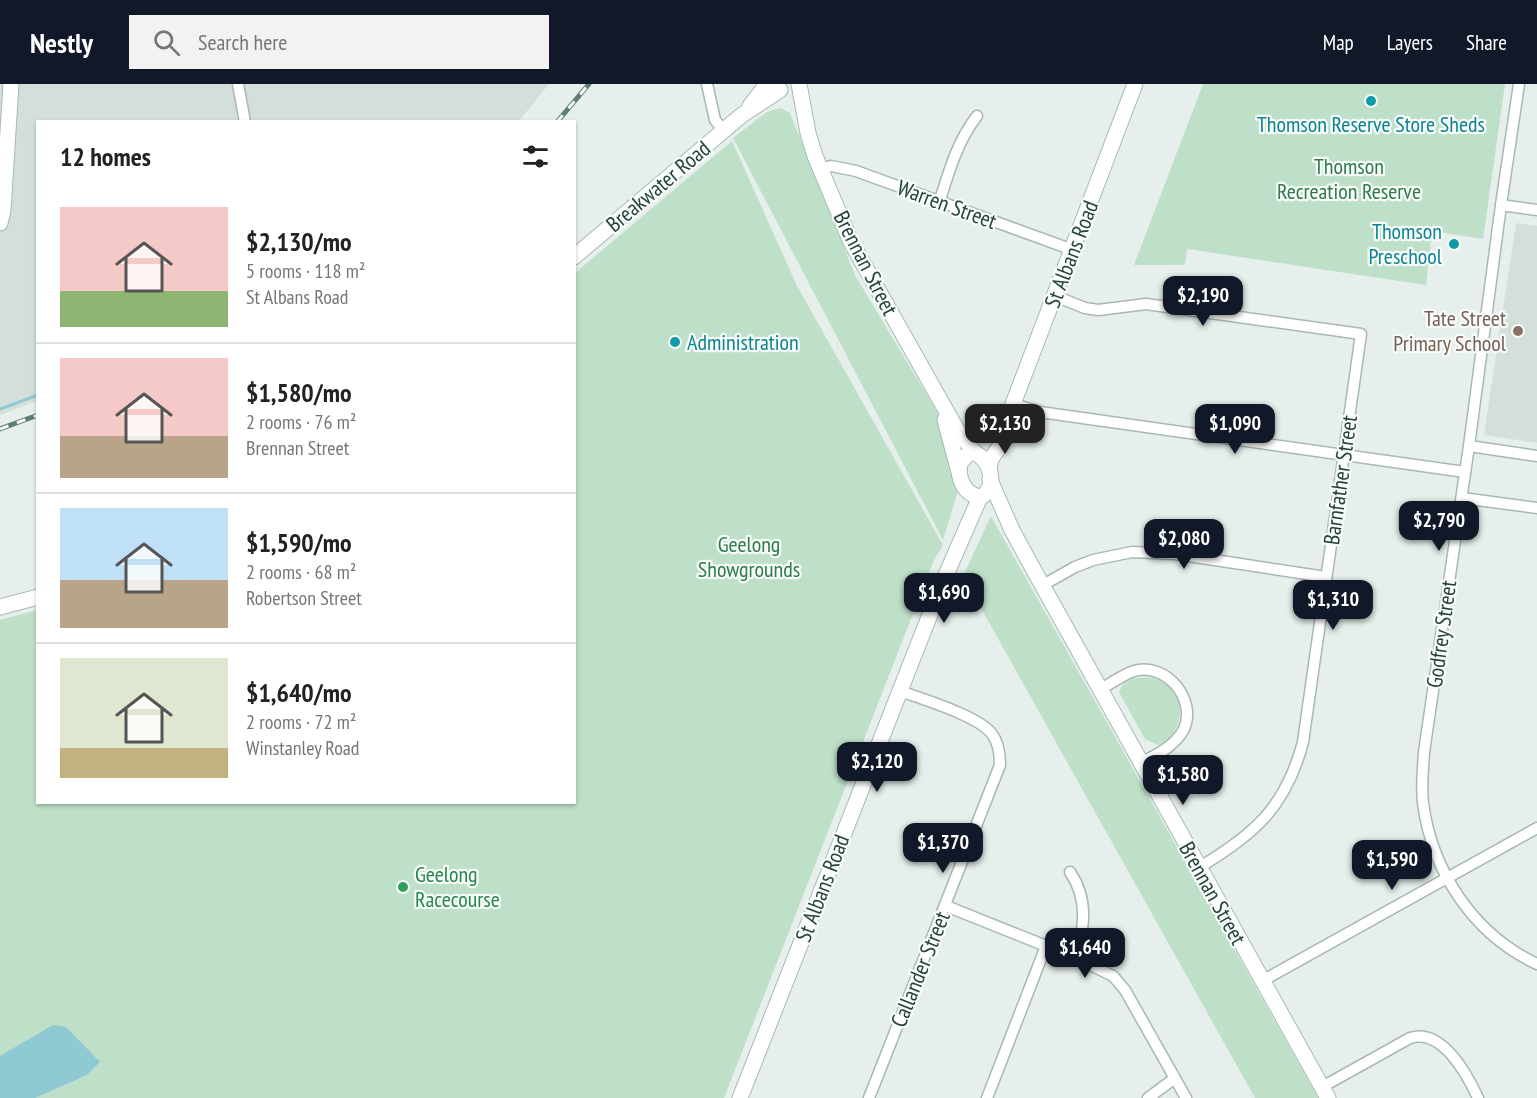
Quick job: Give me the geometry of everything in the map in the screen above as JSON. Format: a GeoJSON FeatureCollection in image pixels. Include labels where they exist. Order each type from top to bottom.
{"type":"FeatureCollection","features":[{"type":"Feature","properties":{"kind":"street"},"geometry":{"type":"LineString","coordinates":[[0,223],[3,210],[11,84]]}},
{"type":"Feature","properties":{"kind":"street"},"geometry":{"type":"LineString","coordinates":[[238,84],[245,120]]}},
{"type":"Feature","properties":{"kind":"street"},"geometry":{"type":"LineString","coordinates":[[707,84],[715,120],[724,131]]}},
{"type":"Feature","properties":{"kind":"street"},"geometry":{"type":"LineString","coordinates":[[775,87],[790,89],[797,84]]}},
{"type":"Feature","properties":{"kind":"street","name":"Brennan Street"},"geometry":{"type":"LineString","coordinates":[[797,84],[808,133],[820,169],[852,242],[957,430],[975,452]]}},
{"type":"Feature","properties":{"kind":"street","name":"St Albans Road"},"geometry":{"type":"LineString","coordinates":[[990,474],[990,461],[1000,446],[1013,404],[1135,84]]}},
{"type":"Feature","properties":{"kind":"street","name":"Godfrey Street"},"geometry":{"type":"LineString","coordinates":[[1519,84],[1462,498],[1424,752],[1422,785],[1429,836],[1456,894],[1480,923],[1512,950],[1537,964]]}},
{"type":"Feature","properties":{"kind":"street","name":"Breakwater Road"},"geometry":{"type":"LineString","coordinates":[[576,255],[775,87]]}},
{"type":"Feature","properties":{"kind":"street","name":"Brennan Street"},"geometry":{"type":"LineString","coordinates":[[775,87],[797,110],[808,133]]}},
{"type":"Feature","properties":{"kind":"street"},"geometry":{"type":"LineString","coordinates":[[940,200],[961,140],[977,116]]}},
{"type":"Feature","properties":{"kind":"street","name":"Warren Street"},"geometry":{"type":"LineString","coordinates":[[820,169],[831,166],[852,170],[1073,250]]}},
{"type":"Feature","properties":{"kind":"street"},"geometry":{"type":"LineString","coordinates":[[1501,205],[1537,210]]}},
{"type":"Feature","properties":{"kind":"street","name":"Barnfather Street"},"geometry":{"type":"LineString","coordinates":[[1055,296],[1085,308],[1098,310],[1146,304],[1361,334],[1303,742],[1297,766],[1286,789],[1263,821],[1237,843],[1198,868]]}},
{"type":"Feature","properties":{"kind":"street","name":"Brennan Street"},"geometry":{"type":"LineString","coordinates":[[934,389],[960,477]]}},
{"type":"Feature","properties":{"kind":"street"},"geometry":{"type":"LineString","coordinates":[[1013,404],[1040,412],[1465,472]]}},
{"type":"Feature","properties":{"kind":"street","name":"St Albans Road"},"geometry":{"type":"LineString","coordinates":[[975,452],[991,445],[1007,423]]}},
{"type":"Feature","properties":{"kind":"street"},"geometry":{"type":"LineString","coordinates":[[1469,446],[1537,456]]}},
{"type":"Feature","properties":{"kind":"street"},"geometry":{"type":"LineString","coordinates":[[975,452],[983,459],[990,474],[988,490],[980,497],[970,494],[960,477],[961,461],[968,454],[975,452]]}},
{"type":"Feature","properties":{"kind":"street","name":"Brennan Street"},"geometry":{"type":"LineString","coordinates":[[990,474],[1012,530],[1325,1093]]}},
{"type":"Feature","properties":{"kind":"street","name":"St Albans Road"},"geometry":{"type":"LineString","coordinates":[[958,545],[964,505],[960,477]]}},
{"type":"Feature","properties":{"kind":"street","name":"Brennan Street"},"geometry":{"type":"LineString","coordinates":[[980,497],[1012,530]]}},
{"type":"Feature","properties":{"kind":"street","name":"St Albans Road"},"geometry":{"type":"LineString","coordinates":[[740,1098],[958,545],[980,497]]}},
{"type":"Feature","properties":{"kind":"street"},"geometry":{"type":"LineString","coordinates":[[1462,498],[1537,508]]}},
{"type":"Feature","properties":{"kind":"street"},"geometry":{"type":"LineString","coordinates":[[1043,585],[1093,560],[1131,552],[1175,554],[1326,577]]}},
{"type":"Feature","properties":{"kind":"street"},"geometry":{"type":"LineString","coordinates":[[0,607],[36,598]]}},
{"type":"Feature","properties":{"kind":"street"},"geometry":{"type":"LineString","coordinates":[[1101,689],[1129,673],[1146,670],[1165,676],[1179,688],[1186,705],[1184,728],[1167,748],[1140,763]]}},
{"type":"Feature","properties":{"kind":"street","name":"Callander Street"},"geometry":{"type":"LineString","coordinates":[[869,1098],[1000,765],[998,744],[994,736],[981,723],[900,691]]}},
{"type":"Feature","properties":{"kind":"street"},"geometry":{"type":"LineString","coordinates":[[1262,981],[1537,828]]}},
{"type":"Feature","properties":{"kind":"street"},"geometry":{"type":"LineString","coordinates":[[1070,872],[1079,888],[1084,914],[1084,925],[1076,958]]}},
{"type":"Feature","properties":{"kind":"street"},"geometry":{"type":"LineString","coordinates":[[946,906],[1076,958],[1113,976],[1125,990],[1186,1098]]}},
{"type":"Feature","properties":{"kind":"street"},"geometry":{"type":"LineString","coordinates":[[987,1098],[1046,946]]}},
{"type":"Feature","properties":{"kind":"street"},"geometry":{"type":"LineString","coordinates":[[1325,1093],[1410,1038],[1419,1035],[1426,1036],[1444,1049],[1460,1067],[1478,1098]]}},
{"type":"Feature","properties":{"kind":"street"},"geometry":{"type":"LineString","coordinates":[[1148,1098],[1174,1078]]}},
{"type":"Feature","properties":{"kind":"shaded area"},"geometry":{"type":"Polygon","coordinates":[[[0,84],[549,84],[520,120],[36,120],[36,401],[0,415],[0,84]]]}},
{"type":"Feature","properties":{"kind":"shaded area","name":"Tate Street Primary School"},"geometry":{"type":"Polygon","coordinates":[[[1516,223],[1537,226],[1537,443],[1484,435],[1516,223]]]}},
{"type":"Feature","properties":{"kind":"green space","name":"Thomson Recreation Reserve"},"geometry":{"type":"Polygon","coordinates":[[[1203,84],[1505,84],[1483,239],[1432,231],[1426,285],[1187,249],[1185,265],[1134,265],[1203,84]]]}},
{"type":"Feature","properties":{"kind":"green space"},"geometry":{"type":"Polygon","coordinates":[[[780,108],[790,113],[855,275],[938,414],[958,491],[943,540],[733,138],[767,112],[780,108]]]}},
{"type":"Feature","properties":{"kind":"green space","name":"Geelong Racecourse"},"geometry":{"type":"Polygon","coordinates":[[[732,141],[797,286],[943,545],[934,560],[724,1098],[0,1098],[0,620],[36,610],[36,804],[576,804],[576,272],[732,141]]]}},
{"type":"Feature","properties":{"kind":"green space"},"geometry":{"type":"Polygon","coordinates":[[[991,516],[1318,1098],[1255,1098],[963,576],[991,516]]]}},
{"type":"Feature","properties":{"kind":"green space"},"geometry":{"type":"Polygon","coordinates":[[[1147,677],[1162,681],[1169,686],[1179,702],[1177,728],[1166,741],[1158,745],[1145,739],[1119,692],[1127,682],[1147,677]]]}},
{"type":"Feature","properties":{"kind":"water"},"geometry":{"type":"Polygon","coordinates":[[[53,1025],[66,1027],[100,1062],[87,1075],[35,1098],[0,1098],[0,1056],[53,1025]]]}},
{"type":"Feature","properties":{"kind":"waterway"},"geometry":{"type":"LineString","coordinates":[[0,409],[36,396]]}},
{"type":"Feature","properties":{"kind":"railway"},"geometry":{"type":"LineString","coordinates":[[559,120],[589,84]]}},
{"type":"Feature","properties":{"kind":"railway"},"geometry":{"type":"LineString","coordinates":[[0,429],[36,416]]}},
{"type":"Feature","properties":{"kind":"place","name":"Thomson Reserve Store Sheds"},"geometry":{"type":"Point","coordinates":[1371,101]}},
{"type":"Feature","properties":{"kind":"place","name":"Thomson Preschool"},"geometry":{"type":"Point","coordinates":[1454,244]}},
{"type":"Feature","properties":{"kind":"place","name":"Tate Street Primary School"},"geometry":{"type":"Point","coordinates":[1518,331]}},
{"type":"Feature","properties":{"kind":"place","name":"Administration"},"geometry":{"type":"Point","coordinates":[675,342]}},
{"type":"Feature","properties":{"kind":"place","name":"Geelong Racecourse"},"geometry":{"type":"Point","coordinates":[403,887]}},
{"type":"Feature","properties":{"kind":"park label","name":"Geelong Showgrounds"},"geometry":{"type":"Point","coordinates":[749,557]}}]}
